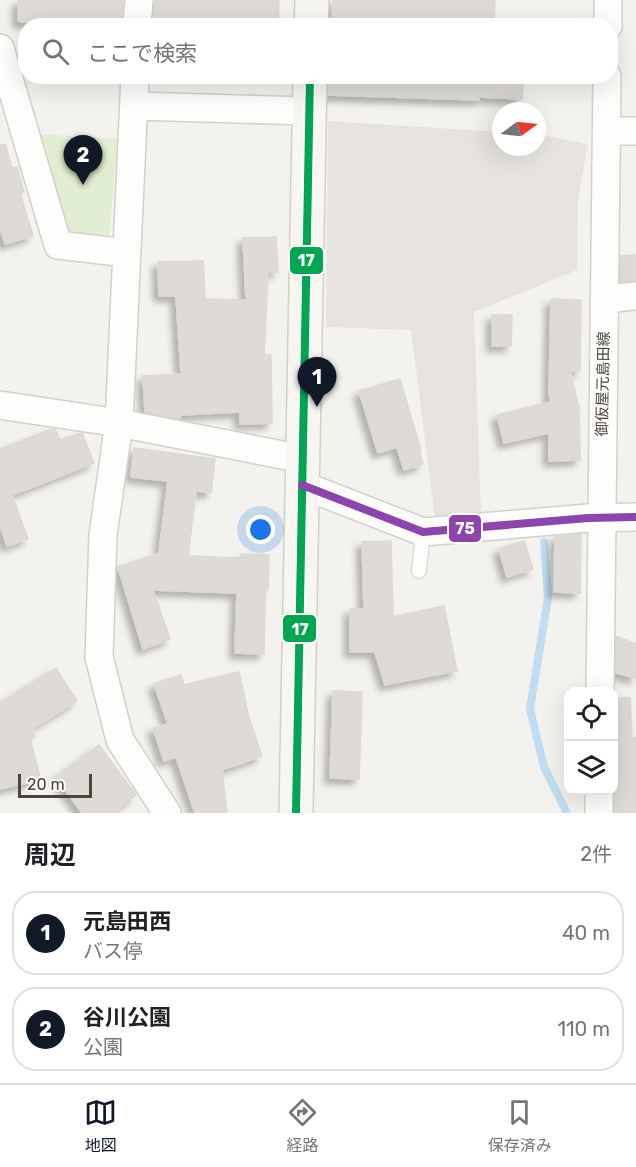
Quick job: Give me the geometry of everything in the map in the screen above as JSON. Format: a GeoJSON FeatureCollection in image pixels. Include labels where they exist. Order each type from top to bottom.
{"type":"FeatureCollection","features":[{"type":"Feature","properties":{"kind":"street"},"geometry":{"type":"LineString","coordinates":[[138,18],[139,0]]}},
{"type":"Feature","properties":{"kind":"street"},"geometry":{"type":"LineString","coordinates":[[311,18],[312,0]]}},
{"type":"Feature","properties":{"kind":"street"},"geometry":{"type":"LineString","coordinates":[[608,0],[608,18]]}},
{"type":"Feature","properties":{"kind":"street"},"geometry":{"type":"LineString","coordinates":[[0,48],[58,245],[127,253]]}},
{"type":"Feature","properties":{"kind":"street"},"geometry":{"type":"LineString","coordinates":[[135,84],[119,423],[103,535],[99,657],[120,740],[167,813]]}},
{"type":"Feature","properties":{"kind":"street"},"geometry":{"type":"LineString","coordinates":[[296,813],[310,84]]}},
{"type":"Feature","properties":{"kind":"street","name":"御仮屋元島田線"},"geometry":{"type":"LineString","coordinates":[[600,687],[607,84]]}},
{"type":"Feature","properties":{"kind":"street"},"geometry":{"type":"LineString","coordinates":[[134,105],[310,111]]}},
{"type":"Feature","properties":{"kind":"street"},"geometry":{"type":"LineString","coordinates":[[607,131],[636,131]]}},
{"type":"Feature","properties":{"kind":"street"},"geometry":{"type":"LineString","coordinates":[[604,299],[636,296]]}},
{"type":"Feature","properties":{"kind":"street"},"geometry":{"type":"LineString","coordinates":[[0,405],[119,423],[302,472],[423,532],[636,517]]}},
{"type":"Feature","properties":{"kind":"street"},"geometry":{"type":"LineString","coordinates":[[599,795],[599,813]]}},
{"type":"Feature","properties":{"kind":"lane"},"geometry":{"type":"LineString","coordinates":[[419,571],[423,532]]}},
{"type":"Feature","properties":{"kind":"green space"},"geometry":{"type":"Polygon","coordinates":[[[37,134],[118,139],[109,237],[64,231],[37,134]]]}},
{"type":"Feature","properties":{"kind":"shaded area"},"geometry":{"type":"Polygon","coordinates":[[[328,121],[492,131],[492,156],[546,156],[546,136],[588,144],[578,201],[577,270],[474,312],[481,514],[435,519],[411,330],[326,327],[328,121]]]}},
{"type":"Feature","properties":{"kind":"building"},"geometry":{"type":"Polygon","coordinates":[[[18,0],[123,0],[122,18],[18,18],[18,0]]]}},
{"type":"Feature","properties":{"kind":"building"},"geometry":{"type":"Polygon","coordinates":[[[155,0],[279,0],[278,18],[154,18],[155,0]]]}},
{"type":"Feature","properties":{"kind":"building"},"geometry":{"type":"Polygon","coordinates":[[[333,0],[495,0],[494,18],[332,18],[333,0]]]}},
{"type":"Feature","properties":{"kind":"building"},"geometry":{"type":"Polygon","coordinates":[[[329,84],[523,84],[522,99],[479,97],[479,100],[328,95],[329,84]]]}},
{"type":"Feature","properties":{"kind":"building"},"geometry":{"type":"Polygon","coordinates":[[[5,144],[12,168],[17,167],[24,192],[20,193],[33,236],[5,244],[0,228],[0,145],[5,144]]]}},
{"type":"Feature","properties":{"kind":"building"},"geometry":{"type":"Polygon","coordinates":[[[276,237],[278,272],[268,273],[264,355],[271,355],[272,423],[240,424],[240,412],[180,415],[179,419],[145,412],[143,376],[181,374],[176,296],[159,296],[158,262],[203,261],[205,299],[246,300],[243,238],[276,237]]]}},
{"type":"Feature","properties":{"kind":"building"},"geometry":{"type":"Polygon","coordinates":[[[636,255],[636,280],[620,282],[621,256],[636,255]]]}},
{"type":"Feature","properties":{"kind":"building"},"geometry":{"type":"Polygon","coordinates":[[[551,299],[581,300],[580,371],[570,371],[579,408],[580,460],[549,461],[549,433],[504,443],[497,415],[551,402],[549,395],[551,299]]]}},
{"type":"Feature","properties":{"kind":"building"},"geometry":{"type":"Polygon","coordinates":[[[492,315],[512,315],[511,346],[492,346],[492,315]]]}},
{"type":"Feature","properties":{"kind":"building"},"geometry":{"type":"Polygon","coordinates":[[[400,379],[423,464],[404,470],[397,447],[378,453],[359,391],[400,379]]]}},
{"type":"Feature","properties":{"kind":"building"},"geometry":{"type":"Polygon","coordinates":[[[55,429],[60,440],[82,433],[94,463],[12,495],[28,539],[7,546],[0,526],[0,449],[55,429]]]}},
{"type":"Feature","properties":{"kind":"building"},"geometry":{"type":"Polygon","coordinates":[[[134,448],[215,459],[211,493],[196,491],[188,556],[241,558],[241,554],[269,555],[268,590],[265,590],[264,654],[235,653],[237,593],[153,590],[170,639],[143,649],[118,567],[159,553],[168,481],[131,477],[134,448]]]}},
{"type":"Feature","properties":{"kind":"building"},"geometry":{"type":"Polygon","coordinates":[[[581,534],[580,593],[554,592],[555,537],[581,534]]]}},
{"type":"Feature","properties":{"kind":"building"},"geometry":{"type":"Polygon","coordinates":[[[391,541],[393,617],[444,606],[457,671],[385,685],[375,652],[350,652],[350,609],[364,609],[362,542],[391,541]]]}},
{"type":"Feature","properties":{"kind":"building"},"geometry":{"type":"Polygon","coordinates":[[[524,541],[533,569],[507,577],[499,549],[524,541]]]}},
{"type":"Feature","properties":{"kind":"building"},"geometry":{"type":"Polygon","coordinates":[[[616,636],[636,644],[636,678],[616,673],[616,636]]]}},
{"type":"Feature","properties":{"kind":"building"},"geometry":{"type":"Polygon","coordinates":[[[56,668],[77,701],[33,728],[35,738],[30,739],[41,780],[0,789],[0,703],[56,668]]]}},
{"type":"Feature","properties":{"kind":"building"},"geometry":{"type":"Polygon","coordinates":[[[239,672],[249,718],[262,756],[222,770],[227,813],[195,813],[176,757],[164,761],[153,728],[168,724],[154,684],[181,675],[184,685],[239,672]]]}},
{"type":"Feature","properties":{"kind":"building"},"geometry":{"type":"Polygon","coordinates":[[[333,691],[362,692],[359,779],[330,778],[333,691]]]}},
{"type":"Feature","properties":{"kind":"building"},"geometry":{"type":"Polygon","coordinates":[[[619,698],[630,698],[632,738],[636,738],[636,813],[615,813],[615,795],[618,795],[619,698]]]}},
{"type":"Feature","properties":{"kind":"building"},"geometry":{"type":"Polygon","coordinates":[[[99,745],[136,795],[112,813],[82,813],[56,777],[99,745]]]}},
{"type":"Feature","properties":{"kind":"waterway"},"geometry":{"type":"LineString","coordinates":[[544,542],[548,597],[530,709],[544,767],[567,813]]}},
{"type":"Feature","properties":{"kind":"transit line","name":"17"},"geometry":{"type":"LineString","coordinates":[[296,813],[310,84]]}},
{"type":"Feature","properties":{"kind":"transit line","name":"75"},"geometry":{"type":"LineString","coordinates":[[302,485],[423,532],[588,518],[636,517]]}},
{"type":"Feature","properties":{"kind":"place","name":"谷川公園"},"geometry":{"type":"Point","coordinates":[83,185]}},
{"type":"Feature","properties":{"kind":"place","name":"元島田西"},"geometry":{"type":"Point","coordinates":[317,407]}}]}
